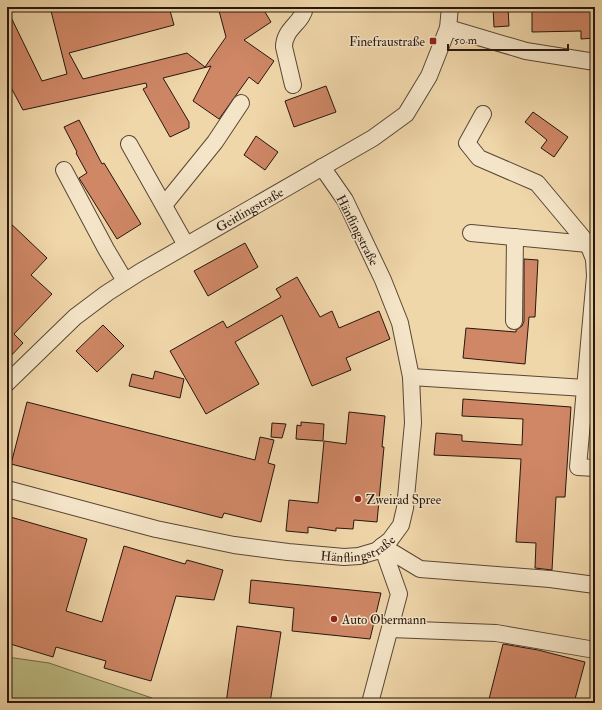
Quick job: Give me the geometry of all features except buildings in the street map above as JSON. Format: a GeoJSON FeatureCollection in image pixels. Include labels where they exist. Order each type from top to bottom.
{"type":"FeatureCollection","features":[{"type":"Feature","properties":{"kind":"street"},"geometry":{"type":"LineString","coordinates":[[293,85],[284,43],[290,29],[301,16],[306,7]]}},
{"type":"Feature","properties":{"kind":"street","name":"Geitlingstraße"},"geometry":{"type":"LineString","coordinates":[[7,383],[75,317],[107,293],[186,245],[373,138],[406,114],[429,76],[448,28],[450,7]]}},
{"type":"Feature","properties":{"kind":"street"},"geometry":{"type":"LineString","coordinates":[[448,28],[526,51],[595,62]]}},
{"type":"Feature","properties":{"kind":"street"},"geometry":{"type":"LineString","coordinates":[[164,205],[207,152],[241,103]]}},
{"type":"Feature","properties":{"kind":"street"},"geometry":{"type":"LineString","coordinates":[[483,114],[468,143],[479,158],[537,183],[588,244],[594,259],[595,276],[578,467],[595,468]]}},
{"type":"Feature","properties":{"kind":"street"},"geometry":{"type":"LineString","coordinates":[[129,144],[186,245]]}},
{"type":"Feature","properties":{"kind":"street","name":"Hänflingstraße"},"geometry":{"type":"LineString","coordinates":[[7,489],[156,529],[234,545],[344,557],[359,556],[376,550],[390,540],[401,525],[405,508],[413,423],[411,377],[400,323],[383,280],[345,200],[322,167]]}},
{"type":"Feature","properties":{"kind":"street"},"geometry":{"type":"LineString","coordinates":[[64,170],[106,249],[125,281]]}},
{"type":"Feature","properties":{"kind":"street"},"geometry":{"type":"LineString","coordinates":[[471,233],[588,244]]}},
{"type":"Feature","properties":{"kind":"street"},"geometry":{"type":"LineString","coordinates":[[514,237],[514,321]]}},
{"type":"Feature","properties":{"kind":"street"},"geometry":{"type":"LineString","coordinates":[[411,377],[585,388]]}},
{"type":"Feature","properties":{"kind":"street"},"geometry":{"type":"LineString","coordinates":[[382,546],[420,569],[550,579],[595,585]]}},
{"type":"Feature","properties":{"kind":"street"},"geometry":{"type":"LineString","coordinates":[[370,703],[399,594],[382,546]]}},
{"type":"Feature","properties":{"kind":"street"},"geometry":{"type":"LineString","coordinates":[[390,629],[496,633],[595,650]]}},
{"type":"Feature","properties":{"kind":"shaded area"},"geometry":{"type":"Polygon","coordinates":[[[7,657],[49,663],[152,698],[153,703],[7,703],[7,657]]]}},
{"type":"Feature","properties":{"kind":"place","name":"Finefraustraße"},"geometry":{"type":"Point","coordinates":[433,41]}},
{"type":"Feature","properties":{"kind":"place","name":"Zweirad Spree"},"geometry":{"type":"Point","coordinates":[358,499]}},
{"type":"Feature","properties":{"kind":"place","name":"Auto Obermann"},"geometry":{"type":"Point","coordinates":[334,619]}}]}
